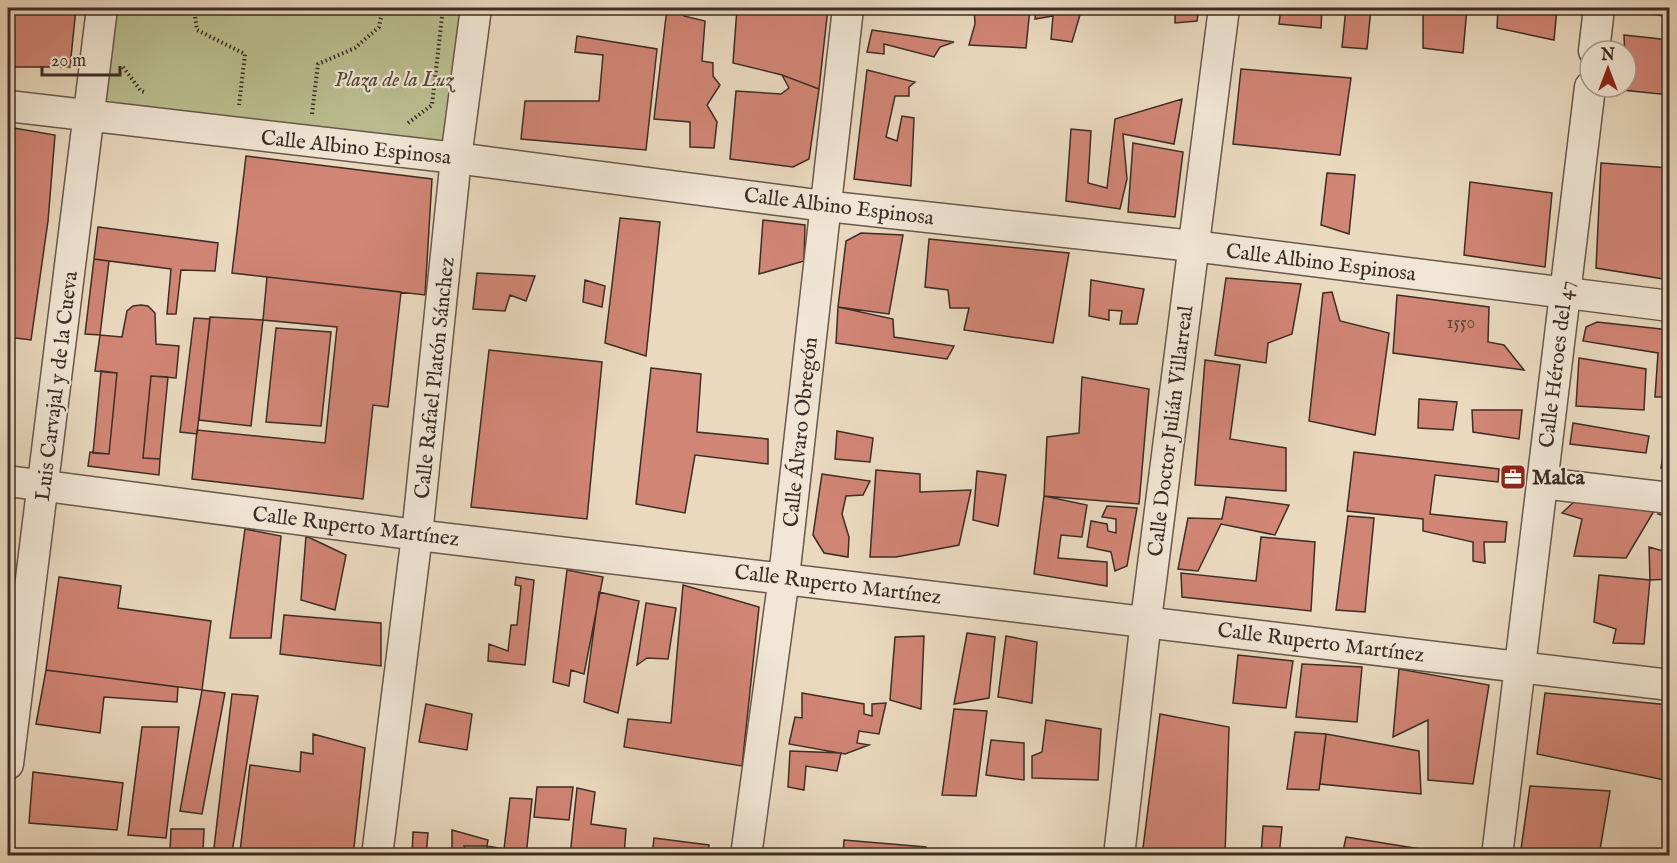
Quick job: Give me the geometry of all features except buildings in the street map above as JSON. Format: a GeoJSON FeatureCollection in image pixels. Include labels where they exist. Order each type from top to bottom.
{"type":"FeatureCollection","features":[{"type":"Feature","properties":{"kind":"street","name":"Luis Carvajal y de la Cueva"},"geometry":{"type":"LineString","coordinates":[[8,764],[102,8]]}},
{"type":"Feature","properties":{"kind":"street","name":"Calle Rafael Platón Sánchez"},"geometry":{"type":"LineString","coordinates":[[377,855],[417,535],[456,158],[476,8]]}},
{"type":"Feature","properties":{"kind":"street","name":"Calle Álvaro Obregón"},"geometry":{"type":"LineString","coordinates":[[746,855],[784,577],[848,8]]}},
{"type":"Feature","properties":{"kind":"street","name":"Calle Doctor Julián Villarreal"},"geometry":{"type":"LineString","coordinates":[[1119,855],[1146,620],[1224,8]]}},
{"type":"Feature","properties":{"kind":"street"},"geometry":{"type":"LineString","coordinates":[[1595,39],[1599,8]]}},
{"type":"Feature","properties":{"kind":"street","name":"Calle Héroes del 47"},"geometry":{"type":"LineString","coordinates":[[1497,855],[1588,99]]}},
{"type":"Feature","properties":{"kind":"street","name":"Calle Albino Espinosa"},"geometry":{"type":"LineString","coordinates":[[8,106],[88,116],[238,118],[309,141],[825,206],[1193,246],[1670,306]]}},
{"type":"Feature","properties":{"kind":"street","name":"Calle Ruperto Martínez"},"geometry":{"type":"LineString","coordinates":[[8,481],[417,535],[1146,620],[1670,685]]}},
{"type":"Feature","properties":{"kind":"street"},"geometry":{"type":"LineString","coordinates":[[1542,483],[1670,498]]}},
{"type":"Feature","properties":{"kind":"path"},"geometry":{"type":"LineString","coordinates":[[194,8],[197,30],[245,54],[238,118]]}},
{"type":"Feature","properties":{"kind":"path"},"geometry":{"type":"LineString","coordinates":[[309,141],[318,64],[355,48],[379,27],[383,8]]}},
{"type":"Feature","properties":{"kind":"path"},"geometry":{"type":"LineString","coordinates":[[398,122],[409,123],[432,105],[443,8]]}},
{"type":"Feature","properties":{"kind":"path"},"geometry":{"type":"LineString","coordinates":[[122,65],[141,92],[152,93]]}},
{"type":"Feature","properties":{"kind":"path"},"geometry":{"type":"LineString","coordinates":[[228,103],[238,118]]}},
{"type":"Feature","properties":{"kind":"path"},"geometry":{"type":"LineString","coordinates":[[238,118],[249,105]]}},
{"type":"Feature","properties":{"kind":"path"},"geometry":{"type":"LineString","coordinates":[[301,111],[322,113]]}},
{"type":"Feature","properties":{"kind":"green space","name":"Plaza de la Luz"},"geometry":{"type":"Polygon","coordinates":[[[102,8],[476,8],[456,158],[88,116],[102,8]]]}},
{"type":"Feature","properties":{"kind":"place","name":"Malca"},"geometry":{"type":"Point","coordinates":[1513,477]}}]}
